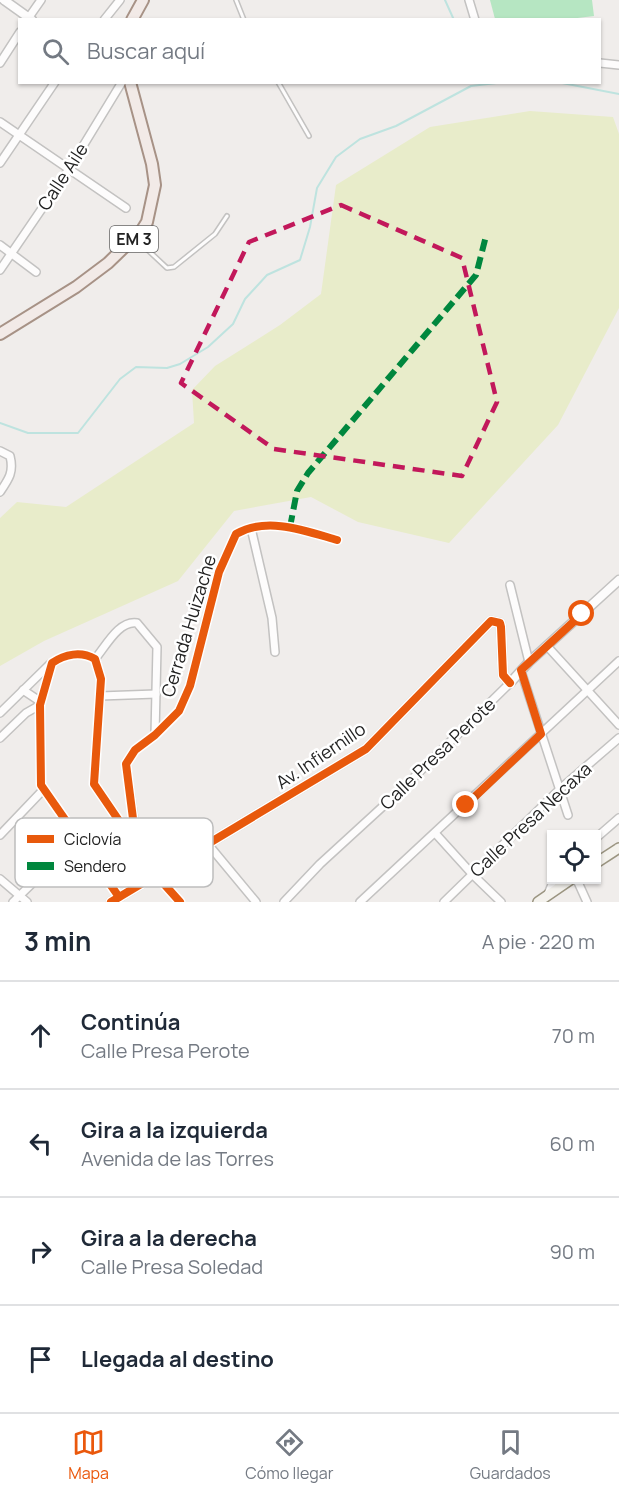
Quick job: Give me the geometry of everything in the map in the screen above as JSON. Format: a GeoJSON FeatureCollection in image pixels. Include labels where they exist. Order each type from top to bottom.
{"type":"FeatureCollection","features":[{"type":"Feature","properties":{"kind":"main road"},"geometry":{"type":"LineString","coordinates":[[133,18],[140,1]]}},
{"type":"Feature","properties":{"kind":"main road","name":"EM 3"},"geometry":{"type":"LineString","coordinates":[[0,334],[76,287],[108,263],[147,222],[155,185],[152,164],[129,84]]}},
{"type":"Feature","properties":{"kind":"main road"},"geometry":{"type":"LineString","coordinates":[[601,859],[619,848]]}},
{"type":"Feature","properties":{"kind":"main road"},"geometry":{"type":"LineString","coordinates":[[538,902],[563,884]]}},
{"type":"Feature","properties":{"kind":"street"},"geometry":{"type":"LineString","coordinates":[[4,0],[28,18]]}},
{"type":"Feature","properties":{"kind":"street"},"geometry":{"type":"LineString","coordinates":[[30,18],[41,0]]}},
{"type":"Feature","properties":{"kind":"street"},"geometry":{"type":"LineString","coordinates":[[106,18],[120,0]]}},
{"type":"Feature","properties":{"kind":"street"},"geometry":{"type":"LineString","coordinates":[[469,0],[474,18]]}},
{"type":"Feature","properties":{"kind":"street"},"geometry":{"type":"LineString","coordinates":[[0,63],[18,35]]}},
{"type":"Feature","properties":{"kind":"street"},"geometry":{"type":"LineString","coordinates":[[601,63],[619,65]]}},
{"type":"Feature","properties":{"kind":"street"},"geometry":{"type":"LineString","coordinates":[[0,163],[54,84]]}},
{"type":"Feature","properties":{"kind":"street","name":"Calle Aile"},"geometry":{"type":"LineString","coordinates":[[0,270],[69,169],[121,84]]}},
{"type":"Feature","properties":{"kind":"street"},"geometry":{"type":"LineString","coordinates":[[0,122],[126,208]]}},
{"type":"Feature","properties":{"kind":"street"},"geometry":{"type":"LineString","coordinates":[[0,246],[36,272]]}},
{"type":"Feature","properties":{"kind":"street"},"geometry":{"type":"LineString","coordinates":[[0,451],[10,456],[12,465],[11,476],[0,492]]}},
{"type":"Feature","properties":{"kind":"street"},"geometry":{"type":"LineString","coordinates":[[275,652],[272,618],[251,528],[290,527],[337,540]]}},
{"type":"Feature","properties":{"kind":"street","name":"Cerrada Huizache"},"geometry":{"type":"LineString","coordinates":[[133,818],[126,764],[135,750],[155,735],[179,711],[190,686],[207,615],[226,552],[236,534],[251,528]]}},
{"type":"Feature","properties":{"kind":"street","name":"Calle Presa Perote"},"geometry":{"type":"LineString","coordinates":[[284,902],[320,864],[403,788],[529,662],[618,581]]}},
{"type":"Feature","properties":{"kind":"street"},"geometry":{"type":"LineString","coordinates":[[510,585],[529,662]]}},
{"type":"Feature","properties":{"kind":"street"},"geometry":{"type":"LineString","coordinates":[[95,659],[122,626],[129,621],[137,623],[157,647],[155,735]]}},
{"type":"Feature","properties":{"kind":"street","name":"Av. Infiernillo"},"geometry":{"type":"LineString","coordinates":[[213,839],[366,749],[491,621],[500,623],[503,675],[510,683]]}},
{"type":"Feature","properties":{"kind":"street"},"geometry":{"type":"LineString","coordinates":[[547,646],[619,725]]}},
{"type":"Feature","properties":{"kind":"street"},"geometry":{"type":"LineString","coordinates":[[0,713],[52,663],[70,654],[88,655],[95,659],[102,679],[94,784],[118,818]]}},
{"type":"Feature","properties":{"kind":"street"},"geometry":{"type":"LineString","coordinates":[[360,902],[619,661]]}},
{"type":"Feature","properties":{"kind":"street"},"geometry":{"type":"LineString","coordinates":[[52,663],[41,704],[41,785],[63,818]]}},
{"type":"Feature","properties":{"kind":"street"},"geometry":{"type":"LineString","coordinates":[[521,670],[568,815]]}},
{"type":"Feature","properties":{"kind":"street"},"geometry":{"type":"LineString","coordinates":[[23,690],[41,704]]}},
{"type":"Feature","properties":{"kind":"street"},"geometry":{"type":"LineString","coordinates":[[100,696],[156,694]]}},
{"type":"Feature","properties":{"kind":"street"},"geometry":{"type":"LineString","coordinates":[[0,738],[26,713],[41,704]]}},
{"type":"Feature","properties":{"kind":"street","name":"Calle Presa Necaxa"},"geometry":{"type":"LineString","coordinates":[[444,902],[560,789],[619,738]]}},
{"type":"Feature","properties":{"kind":"street"},"geometry":{"type":"LineString","coordinates":[[16,818],[44,789]]}},
{"type":"Feature","properties":{"kind":"street"},"geometry":{"type":"LineString","coordinates":[[601,834],[619,818]]}},
{"type":"Feature","properties":{"kind":"street"},"geometry":{"type":"LineString","coordinates":[[0,835],[15,819]]}},
{"type":"Feature","properties":{"kind":"street"},"geometry":{"type":"LineString","coordinates":[[435,833],[472,875],[501,902]]}},
{"type":"Feature","properties":{"kind":"street"},"geometry":{"type":"LineString","coordinates":[[213,850],[256,902]]}},
{"type":"Feature","properties":{"kind":"street"},"geometry":{"type":"LineString","coordinates":[[0,879],[27,902]]}},
{"type":"Feature","properties":{"kind":"street"},"geometry":{"type":"LineString","coordinates":[[548,894],[552,884]]}},
{"type":"Feature","properties":{"kind":"street"},"geometry":{"type":"LineString","coordinates":[[579,884],[587,902]]}},
{"type":"Feature","properties":{"kind":"street"},"geometry":{"type":"LineString","coordinates":[[13,902],[29,887]]}},
{"type":"Feature","properties":{"kind":"street","name":"Av. Infiernillo"},"geometry":{"type":"LineString","coordinates":[[115,899],[136,887]]}},
{"type":"Feature","properties":{"kind":"street"},"geometry":{"type":"LineString","coordinates":[[167,887],[180,902]]}},
{"type":"Feature","properties":{"kind":"lane"},"geometry":{"type":"LineString","coordinates":[[236,0],[243,18]]}},
{"type":"Feature","properties":{"kind":"lane"},"geometry":{"type":"LineString","coordinates":[[279,84],[309,136]]}},
{"type":"Feature","properties":{"kind":"lane"},"geometry":{"type":"LineString","coordinates":[[134,238],[167,268],[174,267],[215,234],[226,216]]}},
{"type":"Feature","properties":{"kind":"highlighted area"},"geometry":{"type":"Polygon","coordinates":[[[341,205],[462,258],[497,402],[462,476],[274,449],[181,383],[249,242],[341,205]]]}},
{"type":"Feature","properties":{"kind":"green space"},"geometry":{"type":"Polygon","coordinates":[[[490,0],[592,0],[594,16],[578,18],[495,18],[490,0]]]}},
{"type":"Feature","properties":{"kind":"green space"},"geometry":{"type":"Polygon","coordinates":[[[530,111],[613,117],[619,134],[619,308],[558,425],[449,543],[358,522],[311,497],[234,511],[178,581],[44,641],[0,666],[0,518],[17,502],[66,507],[194,423],[192,390],[215,366],[280,325],[321,294],[336,185],[430,127],[530,111]]]}},
{"type":"Feature","properties":{"kind":"waterway"},"geometry":{"type":"LineString","coordinates":[[445,0],[453,18]]}},
{"type":"Feature","properties":{"kind":"waterway"},"geometry":{"type":"LineString","coordinates":[[0,423],[28,433],[78,433],[120,379],[136,367],[167,368],[180,364],[208,347],[233,324],[245,299],[267,275],[300,260],[310,227],[317,188],[336,157],[360,139],[396,126],[471,86],[488,84]]}},
{"type":"Feature","properties":{"kind":"waterway"},"geometry":{"type":"LineString","coordinates":[[567,84],[619,94]]}},
{"type":"Feature","properties":{"kind":"marked path"},"geometry":{"type":"LineString","coordinates":[[290,527],[297,491],[308,473],[476,275],[486,236]]}},
{"type":"Feature","properties":{"kind":"cycle path"},"geometry":{"type":"LineString","coordinates":[[133,818],[126,764],[135,750],[155,735],[179,711],[190,686],[219,572],[236,534],[260,526],[273,526],[300,529],[337,540]]}},
{"type":"Feature","properties":{"kind":"cycle path"},"geometry":{"type":"LineString","coordinates":[[213,841],[366,749],[491,621],[500,623],[503,675],[510,683]]}},
{"type":"Feature","properties":{"kind":"cycle path"},"geometry":{"type":"LineString","coordinates":[[64,818],[41,785],[40,705],[52,663],[62,657],[79,654],[95,659],[101,679],[94,784],[117,818]]}},
{"type":"Feature","properties":{"kind":"cycle path"},"geometry":{"type":"LineString","coordinates":[[112,887],[119,897]]}},
{"type":"Feature","properties":{"kind":"cycle path"},"geometry":{"type":"LineString","coordinates":[[111,902],[136,887]]}},
{"type":"Feature","properties":{"kind":"cycle path"},"geometry":{"type":"LineString","coordinates":[[167,887],[180,902]]}},
{"type":"Feature","properties":{"kind":"route"},"geometry":{"type":"LineString","coordinates":[[466,805],[541,734],[521,670],[582,614]]}}]}
